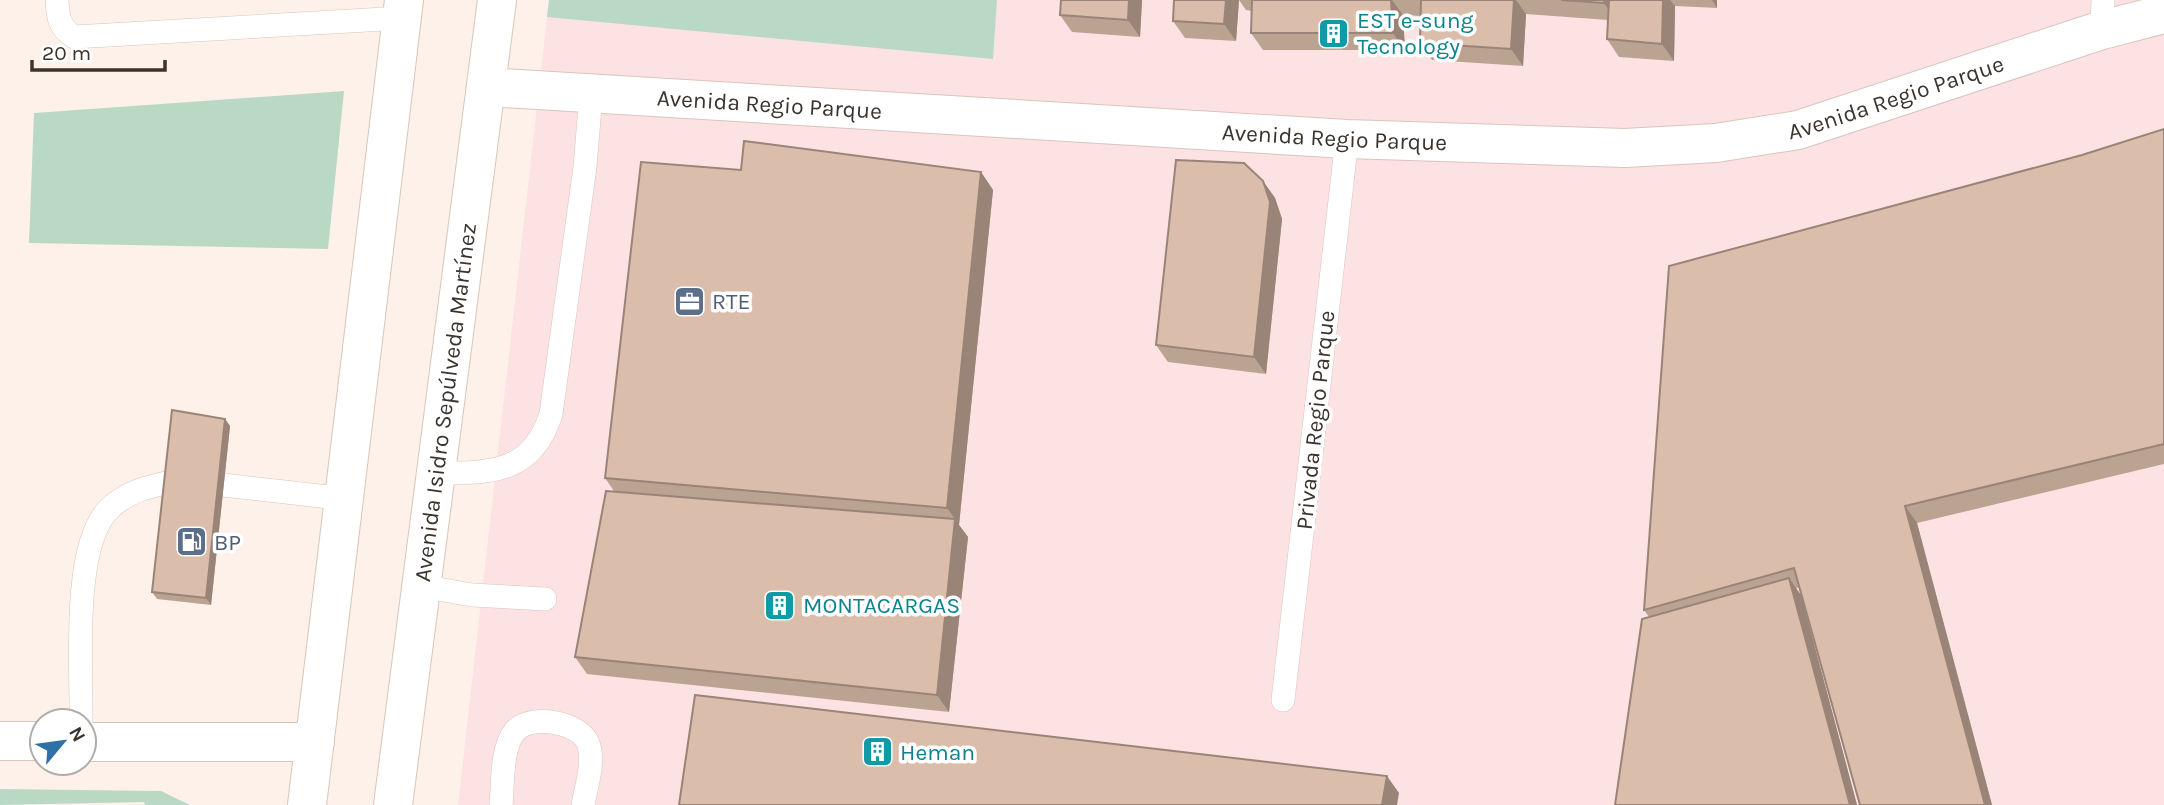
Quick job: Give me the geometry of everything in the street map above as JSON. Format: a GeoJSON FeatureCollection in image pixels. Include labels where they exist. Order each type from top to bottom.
{"type":"FeatureCollection","features":[{"type":"Feature","properties":{"kind":"street","name":"Avenida Isidro Sepúlveda Martínez"},"geometry":{"type":"LineString","coordinates":[[393,805],[497,0]]}},
{"type":"Feature","properties":{"kind":"street"},"geometry":{"type":"LineString","coordinates":[[307,805],[403,9]]}},
{"type":"Feature","properties":{"kind":"street","name":"Avenida Regio Parque"},"geometry":{"type":"LineString","coordinates":[[486,87],[1347,139],[1625,148],[1716,143],[1798,130],[2103,15],[2164,14]]}},
{"type":"Feature","properties":{"kind":"street"},"geometry":{"type":"LineString","coordinates":[[0,741],[28,741]]}},
{"type":"Feature","properties":{"kind":"street"},"geometry":{"type":"LineString","coordinates":[[98,742],[315,742]]}},
{"type":"Feature","properties":{"kind":"lane"},"geometry":{"type":"LineString","coordinates":[[57,0],[62,29],[75,37],[403,9]]}},
{"type":"Feature","properties":{"kind":"lane"},"geometry":{"type":"LineString","coordinates":[[436,473],[489,473],[522,460],[545,434],[551,414],[585,167],[591,95]]}},
{"type":"Feature","properties":{"kind":"lane","name":"Privada Regio Parque"},"geometry":{"type":"LineString","coordinates":[[1283,700],[1347,139]]}},
{"type":"Feature","properties":{"kind":"lane"},"geometry":{"type":"LineString","coordinates":[[81,707],[84,570],[93,534],[110,508],[138,489],[170,482]]}},
{"type":"Feature","properties":{"kind":"lane"},"geometry":{"type":"LineString","coordinates":[[223,485],[346,499]]}},
{"type":"Feature","properties":{"kind":"lane"},"geometry":{"type":"LineString","coordinates":[[421,586],[472,595],[545,598]]}},
{"type":"Feature","properties":{"kind":"lane"},"geometry":{"type":"LineString","coordinates":[[501,805],[509,744],[514,732],[524,724],[537,722],[568,726],[582,734],[589,745],[591,761],[583,805]]}},
{"type":"Feature","properties":{"kind":"shaded area"},"geometry":{"type":"Polygon","coordinates":[[[549,0],[2164,0],[2164,805],[458,805],[549,0]]]}},
{"type":"Feature","properties":{"kind":"green space"},"geometry":{"type":"Polygon","coordinates":[[[549,0],[997,0],[993,59],[547,17],[549,0]]]}},
{"type":"Feature","properties":{"kind":"green space"},"geometry":{"type":"Polygon","coordinates":[[[344,91],[328,249],[29,243],[34,113],[344,91]]]}},
{"type":"Feature","properties":{"kind":"green space"},"geometry":{"type":"Polygon","coordinates":[[[0,789],[161,791],[190,805],[145,805],[144,802],[0,805],[0,789]]]}},
{"type":"Feature","properties":{"kind":"building"},"geometry":{"type":"Polygon","coordinates":[[[1061,0],[1129,0],[1128,20],[1060,15],[1061,0]]]}},
{"type":"Feature","properties":{"kind":"building"},"geometry":{"type":"Polygon","coordinates":[[[1174,0],[1226,0],[1224,24],[1173,21],[1174,0]]]}},
{"type":"Feature","properties":{"kind":"building"},"geometry":{"type":"Polygon","coordinates":[[[1252,0],[1391,0],[1393,33],[1251,33],[1252,0]]]}},
{"type":"Feature","properties":{"kind":"building"},"geometry":{"type":"Polygon","coordinates":[[[1421,0],[1514,0],[1511,49],[1420,43],[1421,0]]]}},
{"type":"Feature","properties":{"kind":"building"},"geometry":{"type":"Polygon","coordinates":[[[1561,0],[1604,0],[1604,3],[1561,0]]]}},
{"type":"Feature","properties":{"kind":"building"},"geometry":{"type":"Polygon","coordinates":[[[1609,0],[1663,0],[1662,44],[1607,39],[1609,0]]]}},
{"type":"Feature","properties":{"kind":"building"},"geometry":{"type":"Polygon","coordinates":[[[2164,129],[2164,444],[1905,506],[1985,805],[1860,805],[1794,568],[1644,610],[1669,266],[2082,155],[2164,129]]]}},
{"type":"Feature","properties":{"kind":"building"},"geometry":{"type":"Polygon","coordinates":[[[744,141],[981,172],[947,508],[605,478],[641,162],[741,170],[744,141]]]}},
{"type":"Feature","properties":{"kind":"building"},"geometry":{"type":"Polygon","coordinates":[[[1176,160],[1244,163],[1263,181],[1270,202],[1254,357],[1156,345],[1176,160]]]}},
{"type":"Feature","properties":{"kind":"building","name":"BP"},"geometry":{"type":"Polygon","coordinates":[[[172,410],[225,419],[206,598],[152,592],[172,410]]]}},
{"type":"Feature","properties":{"kind":"building","name":"MONTACARGAS"},"geometry":{"type":"Polygon","coordinates":[[[606,491],[955,519],[937,695],[575,657],[606,491]]]}},
{"type":"Feature","properties":{"kind":"building"},"geometry":{"type":"Polygon","coordinates":[[[1789,578],[1850,805],[1615,805],[1642,619],[1789,578]]]}},
{"type":"Feature","properties":{"kind":"building","name":"Heman"},"geometry":{"type":"Polygon","coordinates":[[[695,695],[1387,776],[1382,805],[679,805],[695,695]]]}},
{"type":"Feature","properties":{"kind":"place","name":"EST e-sung Tecnology"},"geometry":{"type":"Point","coordinates":[1334,33]}},
{"type":"Feature","properties":{"kind":"place","name":"RTE"},"geometry":{"type":"Point","coordinates":[689,301]}},
{"type":"Feature","properties":{"kind":"place","name":"BP"},"geometry":{"type":"Point","coordinates":[191,542]}},
{"type":"Feature","properties":{"kind":"place","name":"MONTACARGAS"},"geometry":{"type":"Point","coordinates":[780,605]}},
{"type":"Feature","properties":{"kind":"place","name":"Heman"},"geometry":{"type":"Point","coordinates":[877,752]}}]}
